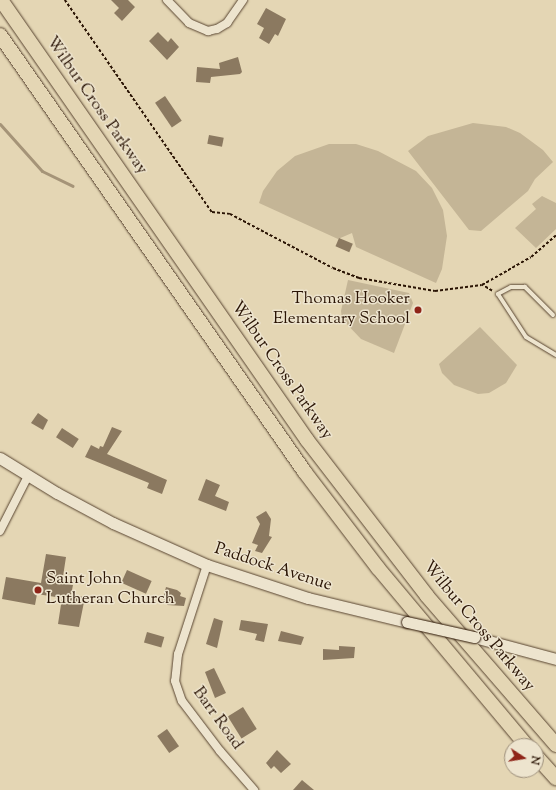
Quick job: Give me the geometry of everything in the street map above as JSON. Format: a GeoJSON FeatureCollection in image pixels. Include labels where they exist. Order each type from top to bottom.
{"type":"FeatureCollection","features":[{"type":"Feature","properties":{"kind":"highway","name":"Wilbur Cross Parkway"},"geometry":{"type":"LineString","coordinates":[[1,0],[316,452],[427,596],[556,745]]}},
{"type":"Feature","properties":{"kind":"highway"},"geometry":{"type":"LineString","coordinates":[[0,35],[322,495],[378,568],[520,738]]}},
{"type":"Feature","properties":{"kind":"highway"},"geometry":{"type":"LineString","coordinates":[[544,765],[556,778]]}},
{"type":"Feature","properties":{"kind":"main road","name":"Paddock Avenue"},"geometry":{"type":"LineString","coordinates":[[0,458],[28,476],[131,532],[207,565],[308,598],[474,637],[556,659]]}},
{"type":"Feature","properties":{"kind":"street"},"geometry":{"type":"LineString","coordinates":[[167,0],[189,23],[208,31],[217,30],[227,24],[243,0]]}},
{"type":"Feature","properties":{"kind":"street"},"geometry":{"type":"LineString","coordinates":[[0,531],[28,476]]}},
{"type":"Feature","properties":{"kind":"street","name":"Barr Road"},"geometry":{"type":"LineString","coordinates":[[207,565],[178,654],[175,681],[182,701],[220,751],[254,790]]}},
{"type":"Feature","properties":{"kind":"lane"},"geometry":{"type":"LineString","coordinates":[[553,315],[525,287],[511,287],[498,294],[526,337],[556,356]]}},
{"type":"Feature","properties":{"kind":"path"},"geometry":{"type":"LineString","coordinates":[[65,0],[212,212],[224,212],[326,264],[359,278],[435,291],[482,285],[531,258],[556,235]]}},
{"type":"Feature","properties":{"kind":"path"},"geometry":{"type":"LineString","coordinates":[[482,285],[498,294]]}},
{"type":"Feature","properties":{"kind":"shaded area"},"geometry":{"type":"Polygon","coordinates":[[[473,123],[506,127],[520,133],[543,150],[553,162],[535,179],[528,191],[481,231],[469,230],[408,151],[428,136],[473,123]]]}},
{"type":"Feature","properties":{"kind":"shaded area"},"geometry":{"type":"Polygon","coordinates":[[[329,144],[356,144],[378,151],[416,171],[432,188],[443,210],[447,236],[442,269],[436,283],[356,247],[352,233],[338,239],[259,203],[263,191],[277,171],[295,156],[329,144]]]}},
{"type":"Feature","properties":{"kind":"shaded area"},"geometry":{"type":"Polygon","coordinates":[[[542,196],[556,203],[556,229],[536,248],[515,228],[536,209],[532,204],[542,196]]]}},
{"type":"Feature","properties":{"kind":"shaded area"},"geometry":{"type":"Polygon","coordinates":[[[348,280],[409,293],[413,303],[394,353],[361,339],[342,319],[341,311],[348,280]]]}},
{"type":"Feature","properties":{"kind":"shaded area"},"geometry":{"type":"Polygon","coordinates":[[[480,327],[517,365],[506,383],[489,393],[478,394],[454,385],[442,373],[439,364],[480,327]]]}},
{"type":"Feature","properties":{"kind":"building"},"geometry":{"type":"Polygon","coordinates":[[[111,0],[128,0],[135,7],[122,21],[114,13],[119,8],[111,0]]]}},
{"type":"Feature","properties":{"kind":"building"},"geometry":{"type":"Polygon","coordinates":[[[266,8],[286,19],[278,36],[275,34],[269,44],[259,38],[264,28],[257,24],[266,8]]]}},
{"type":"Feature","properties":{"kind":"building"},"geometry":{"type":"Polygon","coordinates":[[[158,32],[168,42],[171,38],[179,47],[167,60],[149,41],[158,32]]]}},
{"type":"Feature","properties":{"kind":"building"},"geometry":{"type":"Polygon","coordinates":[[[238,57],[242,72],[240,74],[211,77],[210,83],[196,82],[197,67],[220,69],[219,63],[238,57]]]}},
{"type":"Feature","properties":{"kind":"building"},"geometry":{"type":"Polygon","coordinates":[[[165,96],[182,121],[172,128],[155,103],[165,96]]]}},
{"type":"Feature","properties":{"kind":"building"},"geometry":{"type":"Polygon","coordinates":[[[209,135],[224,138],[222,147],[207,144],[209,135]]]}},
{"type":"Feature","properties":{"kind":"building"},"geometry":{"type":"Polygon","coordinates":[[[339,238],[353,244],[349,252],[335,246],[339,238]]]}},
{"type":"Feature","properties":{"kind":"building"},"geometry":{"type":"Polygon","coordinates":[[[38,413],[48,420],[43,430],[31,423],[38,413]]]}},
{"type":"Feature","properties":{"kind":"building"},"geometry":{"type":"Polygon","coordinates":[[[112,427],[122,431],[107,454],[167,480],[162,494],[147,488],[149,483],[85,457],[91,445],[99,449],[100,446],[103,447],[112,427]]]}},
{"type":"Feature","properties":{"kind":"building"},"geometry":{"type":"Polygon","coordinates":[[[62,428],[79,439],[73,448],[56,437],[62,428]]]}},
{"type":"Feature","properties":{"kind":"building"},"geometry":{"type":"Polygon","coordinates":[[[206,479],[220,485],[215,496],[229,502],[226,511],[198,500],[206,479]]]}},
{"type":"Feature","properties":{"kind":"building"},"geometry":{"type":"Polygon","coordinates":[[[266,511],[271,519],[269,536],[272,537],[262,553],[255,551],[258,545],[252,543],[260,524],[256,517],[266,511]]]}},
{"type":"Feature","properties":{"kind":"building","name":"Saint John Lutheran Church"},"geometry":{"type":"Polygon","coordinates":[[[46,554],[66,557],[62,583],[73,585],[71,595],[85,597],[79,627],[58,624],[62,598],[37,594],[35,605],[2,599],[6,577],[41,583],[46,554]]]}},
{"type":"Feature","properties":{"kind":"building"},"geometry":{"type":"Polygon","coordinates":[[[127,570],[152,581],[146,594],[121,583],[127,570]]]}},
{"type":"Feature","properties":{"kind":"building"},"geometry":{"type":"Polygon","coordinates":[[[166,587],[177,590],[181,593],[180,596],[186,598],[184,606],[167,605],[169,601],[163,599],[166,587]]]}},
{"type":"Feature","properties":{"kind":"building"},"geometry":{"type":"Polygon","coordinates":[[[214,618],[223,621],[217,648],[206,644],[214,618]]]}},
{"type":"Feature","properties":{"kind":"building"},"geometry":{"type":"Polygon","coordinates":[[[241,620],[268,624],[264,642],[255,640],[257,634],[239,630],[241,620]]]}},
{"type":"Feature","properties":{"kind":"building"},"geometry":{"type":"Polygon","coordinates":[[[281,631],[304,637],[301,645],[278,641],[281,631]]]}},
{"type":"Feature","properties":{"kind":"building"},"geometry":{"type":"Polygon","coordinates":[[[147,632],[164,637],[161,648],[144,643],[147,632]]]}},
{"type":"Feature","properties":{"kind":"building"},"geometry":{"type":"Polygon","coordinates":[[[339,646],[355,647],[354,658],[323,660],[323,649],[339,650],[339,646]]]}},
{"type":"Feature","properties":{"kind":"building"},"geometry":{"type":"Polygon","coordinates":[[[214,668],[226,693],[215,698],[205,672],[214,668]]]}},
{"type":"Feature","properties":{"kind":"building"},"geometry":{"type":"Polygon","coordinates":[[[243,707],[257,729],[242,739],[228,717],[243,707]]]}},
{"type":"Feature","properties":{"kind":"building"},"geometry":{"type":"Polygon","coordinates":[[[167,729],[179,746],[169,753],[157,736],[167,729]]]}},
{"type":"Feature","properties":{"kind":"building"},"geometry":{"type":"Polygon","coordinates":[[[277,750],[291,764],[281,773],[274,766],[271,769],[266,763],[277,750]]]}},
{"type":"Feature","properties":{"kind":"building"},"geometry":{"type":"Polygon","coordinates":[[[302,780],[314,790],[293,790],[302,780]]]}},
{"type":"Feature","properties":{"kind":"waterway"},"geometry":{"type":"LineString","coordinates":[[0,124],[42,171],[73,186]]}},
{"type":"Feature","properties":{"kind":"place","name":"Thomas Hooker Elementary School"},"geometry":{"type":"Point","coordinates":[418,310]}},
{"type":"Feature","properties":{"kind":"place","name":"Saint John Lutheran Church"},"geometry":{"type":"Point","coordinates":[38,590]}}]}
